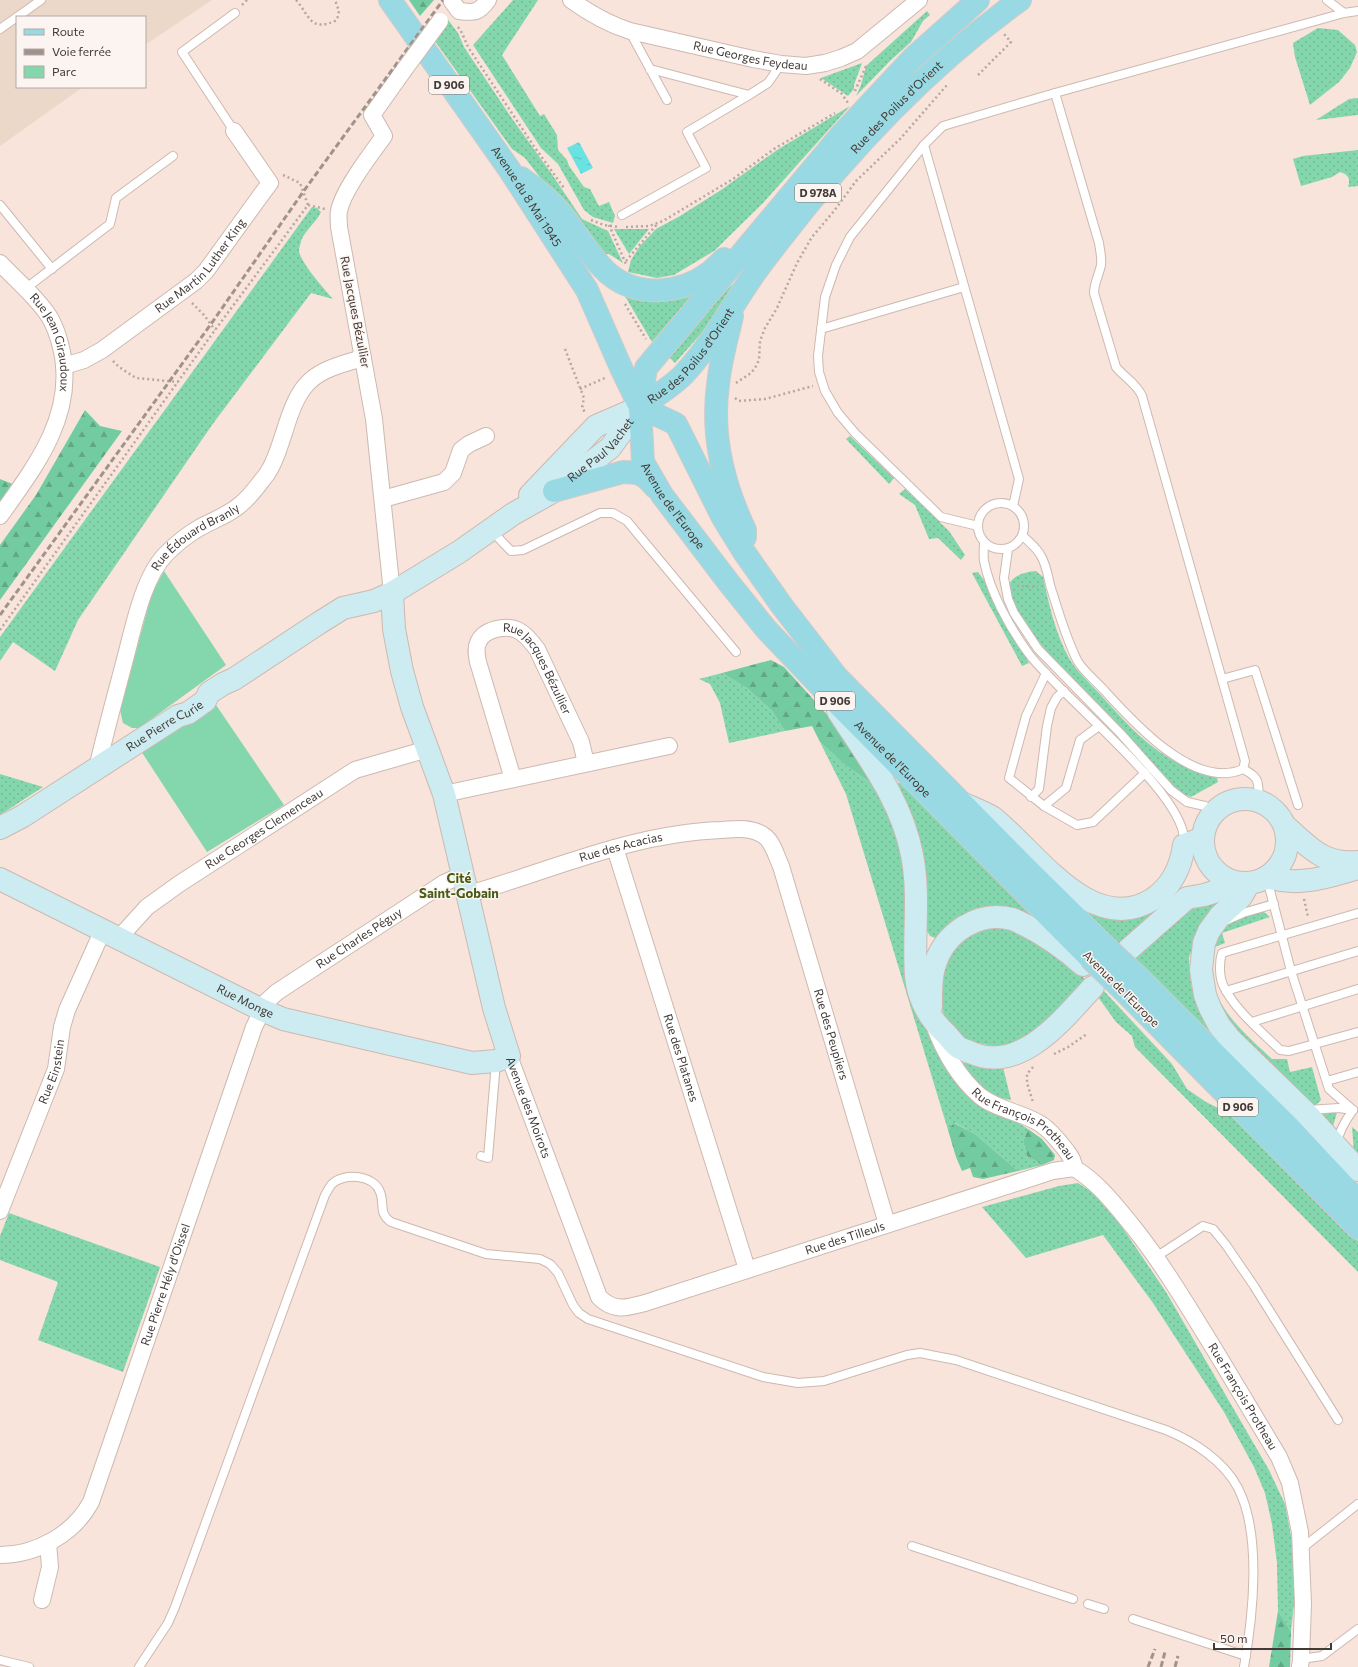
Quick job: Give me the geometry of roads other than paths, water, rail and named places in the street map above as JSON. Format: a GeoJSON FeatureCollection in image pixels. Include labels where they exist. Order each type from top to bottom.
{"type":"FeatureCollection","features":[{"type":"Feature","properties":{"kind":"main road","name":"Avenue du 8 Mai 1945"},"geometry":{"type":"LineString","coordinates":[[390,0],[509,169],[587,290],[640,407]]}},
{"type":"Feature","properties":{"kind":"main road","name":"Rue des Poilus d'Orient"},"geometry":{"type":"LineString","coordinates":[[640,407],[646,368],[841,135],[912,58],[978,0]]}},
{"type":"Feature","properties":{"kind":"main road","name":"Rue des Poilus d'Orient"},"geometry":{"type":"LineString","coordinates":[[640,407],[683,375],[735,304],[750,279],[780,240],[845,160],[874,128],[907,94],[1020,0]]}},
{"type":"Feature","properties":{"kind":"main road"},"geometry":{"type":"LineString","coordinates":[[509,169],[540,192],[559,211],[609,274],[622,283],[649,290],[667,290],[685,286],[708,273],[767,223]]}},
{"type":"Feature","properties":{"kind":"main road"},"geometry":{"type":"LineString","coordinates":[[735,304],[718,385],[716,429],[720,461],[728,489],[745,530],[744,552]]}},
{"type":"Feature","properties":{"kind":"main road","name":"Avenue de l'Europe"},"geometry":{"type":"LineString","coordinates":[[1358,1201],[1292,1130],[1138,977],[1093,956],[826,692],[766,629],[662,495],[643,462],[640,407],[676,424],[723,518],[744,552],[782,606],[837,677],[960,803],[1093,956],[1118,986],[1358,1228]]}},
{"type":"Feature","properties":{"kind":"main road"},"geometry":{"type":"LineString","coordinates":[[554,491],[623,472],[633,472],[646,476],[662,495]]}},
{"type":"Feature","properties":{"kind":"street"},"geometry":{"type":"LineString","coordinates":[[448,9],[471,13],[482,9],[488,0]]}},
{"type":"Feature","properties":{"kind":"street","name":"Rue Georges Feydeau"},"geometry":{"type":"LineString","coordinates":[[571,0],[605,21],[630,31],[781,64],[812,65],[841,58],[857,51],[918,0]]}},
{"type":"Feature","properties":{"kind":"street","name":"Rue Jacques Bézullier"},"geometry":{"type":"LineString","coordinates":[[448,9],[372,115],[384,136],[364,164],[345,195],[339,211],[339,227],[374,419],[392,593],[394,629],[402,671],[412,707],[444,794],[466,884]]}},
{"type":"Feature","properties":{"kind":"street","name":"Rue Martin Luther King"},"geometry":{"type":"LineString","coordinates":[[64,366],[84,360],[102,350],[196,281],[206,271],[270,184],[234,131]]}},
{"type":"Feature","properties":{"kind":"street","name":"Rue Jean Giraudoux"},"geometry":{"type":"LineString","coordinates":[[0,263],[46,312],[56,328],[64,366],[62,401],[59,417],[52,436],[43,453],[0,516]]}},
{"type":"Feature","properties":{"kind":"street","name":"Rue Édouard Branly"},"geometry":{"type":"LineString","coordinates":[[96,769],[135,622],[152,573],[164,556],[178,542],[199,528],[241,505],[255,490],[268,473],[278,454],[296,396],[307,383],[316,375],[329,368],[363,358]]}},
{"type":"Feature","properties":{"kind":"street","name":"Rue Paul Vachet"},"geometry":{"type":"LineString","coordinates":[[392,593],[459,552],[513,514],[554,491],[610,448],[640,407]]}},
{"type":"Feature","properties":{"kind":"street","name":"Rue Paul Vachet"},"geometry":{"type":"LineString","coordinates":[[513,514],[596,426],[640,407]]}},
{"type":"Feature","properties":{"kind":"street"},"geometry":{"type":"LineString","coordinates":[[383,499],[444,482],[453,473],[461,450],[469,444],[486,436]]}},
{"type":"Feature","properties":{"kind":"street","name":"Rue Pierre Curie"},"geometry":{"type":"LineString","coordinates":[[0,828],[23,816],[178,716],[188,713],[205,701],[209,693],[223,684],[234,680],[343,608],[374,601],[392,593]]}},
{"type":"Feature","properties":{"kind":"street","name":"Rue Jacques Bézullier"},"geometry":{"type":"LineString","coordinates":[[513,779],[478,662],[476,649],[481,637],[495,629],[514,628],[526,636],[536,649],[581,742],[586,763]]}},
{"type":"Feature","properties":{"kind":"street"},"geometry":{"type":"LineString","coordinates":[[826,692],[891,795],[903,824],[912,855],[916,886],[916,977],[919,993],[931,1018],[959,1048],[980,1057],[1001,1058],[1022,1051],[1044,1037],[1093,987]]}},
{"type":"Feature","properties":{"kind":"street"},"geometry":{"type":"LineString","coordinates":[[444,794],[669,746]]}},
{"type":"Feature","properties":{"kind":"street","name":"Rue Georges Clemenceau"},"geometry":{"type":"LineString","coordinates":[[110,935],[179,884],[355,770],[428,749]]}},
{"type":"Feature","properties":{"kind":"street"},"geometry":{"type":"LineString","coordinates":[[960,803],[992,817],[1064,886],[1080,897],[1098,905],[1111,908],[1138,906],[1160,894],[1177,872],[1182,857],[1197,843],[1216,811],[1226,804],[1236,800],[1248,799],[1259,802],[1275,812],[1284,826],[1321,856],[1340,862],[1358,862]]}},
{"type":"Feature","properties":{"kind":"street"},"geometry":{"type":"LineString","coordinates":[[1129,949],[1187,898],[1204,895],[1253,881],[1276,870],[1285,855],[1287,838],[1284,826]]}},
{"type":"Feature","properties":{"kind":"street","name":"Rue des Acacias"},"geometry":{"type":"LineString","coordinates":[[466,884],[681,833],[705,830],[753,830],[764,835],[772,846]]}},
{"type":"Feature","properties":{"kind":"street"},"geometry":{"type":"LineString","coordinates":[[1197,843],[1216,872],[1233,882],[1304,881],[1334,876],[1358,868]]}},
{"type":"Feature","properties":{"kind":"street"},"geometry":{"type":"LineString","coordinates":[[1187,898],[1194,868],[1197,843]]}},
{"type":"Feature","properties":{"kind":"street","name":"Rue des Peupliers"},"geometry":{"type":"LineString","coordinates":[[772,846],[781,866],[887,1224]]}},
{"type":"Feature","properties":{"kind":"street","name":"Rue des Platanes"},"geometry":{"type":"LineString","coordinates":[[615,848],[747,1269]]}},
{"type":"Feature","properties":{"kind":"street","name":"Rue Monge"},"geometry":{"type":"LineString","coordinates":[[0,879],[110,935],[283,1019],[458,1061],[472,1063],[503,1059]]}},
{"type":"Feature","properties":{"kind":"street"},"geometry":{"type":"LineString","coordinates":[[1253,881],[1241,897],[1220,916],[1209,932],[1204,943],[1201,970],[1205,995],[1219,1025],[1231,1040],[1304,1111],[1358,1170]]}},
{"type":"Feature","properties":{"kind":"street","name":"Rue Charles Péguy"},"geometry":{"type":"LineString","coordinates":[[262,1010],[267,1001],[276,992],[444,883],[466,884]]}},
{"type":"Feature","properties":{"kind":"street","name":"Avenue des Moirots"},"geometry":{"type":"LineString","coordinates":[[466,884],[494,1008],[503,1059],[599,1297],[607,1305],[616,1308]]}},
{"type":"Feature","properties":{"kind":"street"},"geometry":{"type":"LineString","coordinates":[[931,1018],[932,978],[935,963],[951,936],[977,920],[994,917],[1012,919],[1044,935],[1068,952],[1093,956]]}},
{"type":"Feature","properties":{"kind":"street","name":"Rue Einstein"},"geometry":{"type":"LineString","coordinates":[[0,1211],[56,1069],[62,1027],[67,1010],[110,935]]}},
{"type":"Feature","properties":{"kind":"street","name":"Rue Pierre Hély d'Oissel"},"geometry":{"type":"LineString","coordinates":[[0,1555],[26,1552],[48,1543],[71,1527],[84,1515],[91,1502],[254,1027],[262,1010]]}},
{"type":"Feature","properties":{"kind":"street","name":"Rue François Protheau"},"geometry":{"type":"LineString","coordinates":[[931,1018],[943,1048],[966,1084],[982,1098],[1006,1110],[1041,1124],[1053,1134],[1064,1148],[1074,1162],[1074,1168],[1089,1177],[1123,1214],[1156,1257],[1177,1288],[1279,1457],[1290,1483],[1296,1509],[1301,1549],[1303,1604],[1301,1663]]}},
{"type":"Feature","properties":{"kind":"street","name":"Rue des Tilleuls"},"geometry":{"type":"LineString","coordinates":[[616,1308],[627,1308],[645,1303],[1053,1171],[1074,1168]]}},
{"type":"Feature","properties":{"kind":"street"},"geometry":{"type":"LineString","coordinates":[[42,1600],[50,1566],[48,1543]]}},
{"type":"Feature","properties":{"kind":"lane"},"geometry":{"type":"LineString","coordinates":[[18,16],[41,0]]}},
{"type":"Feature","properties":{"kind":"lane"},"geometry":{"type":"LineString","coordinates":[[1327,0],[1344,13]]}},
{"type":"Feature","properties":{"kind":"lane"},"geometry":{"type":"LineString","coordinates":[[978,526],[941,517],[855,433],[838,414],[825,391],[819,372],[818,356],[825,297],[844,247],[924,145],[943,126],[1055,93],[1344,13],[1358,11]]}},
{"type":"Feature","properties":{"kind":"lane"},"geometry":{"type":"LineString","coordinates":[[234,131],[182,52],[235,13]]}},
{"type":"Feature","properties":{"kind":"lane"},"geometry":{"type":"LineString","coordinates":[[0,29],[16,18]]}},
{"type":"Feature","properties":{"kind":"lane"},"geometry":{"type":"LineString","coordinates":[[630,31],[667,100]]}},
{"type":"Feature","properties":{"kind":"lane"},"geometry":{"type":"LineString","coordinates":[[622,215],[706,168],[687,132],[768,83],[781,64]]}},
{"type":"Feature","properties":{"kind":"lane"},"geometry":{"type":"LineString","coordinates":[[650,69],[749,95]]}},
{"type":"Feature","properties":{"kind":"lane"},"geometry":{"type":"LineString","coordinates":[[1055,93],[1099,243],[1101,265],[1094,286],[1094,293],[1116,368],[1138,388],[1142,396],[1222,679],[1244,761],[1243,768]]}},
{"type":"Feature","properties":{"kind":"lane"},"geometry":{"type":"LineString","coordinates":[[924,145],[1019,479],[1013,506]]}},
{"type":"Feature","properties":{"kind":"lane"},"geometry":{"type":"LineString","coordinates":[[25,289],[110,224],[116,198],[173,156]]}},
{"type":"Feature","properties":{"kind":"lane"},"geometry":{"type":"LineString","coordinates":[[0,206],[52,269]]}},
{"type":"Feature","properties":{"kind":"lane"},"geometry":{"type":"LineString","coordinates":[[821,329],[964,288]]}},
{"type":"Feature","properties":{"kind":"lane"},"geometry":{"type":"LineString","coordinates":[[984,543],[995,549],[1008,549],[1018,543],[1023,536],[1024,522],[1021,514],[1013,506],[1005,503],[995,504],[988,507],[979,518],[978,526],[980,536],[984,543],[984,560],[991,587],[1008,620],[1028,653],[1145,773],[1166,800],[1179,821],[1185,835],[1197,843]]}},
{"type":"Feature","properties":{"kind":"lane"},"geometry":{"type":"LineString","coordinates":[[491,529],[511,551],[523,550],[600,513],[613,513],[627,521],[736,652]]}},
{"type":"Feature","properties":{"kind":"lane"},"geometry":{"type":"LineString","coordinates":[[1023,536],[1042,556],[1064,627],[1077,661],[1136,724],[1169,752],[1206,771],[1224,773],[1235,772],[1243,768]]}},
{"type":"Feature","properties":{"kind":"lane"},"geometry":{"type":"LineString","coordinates":[[1008,549],[1004,578],[1008,599],[1014,613],[1038,649],[1121,734],[1171,790],[1187,802],[1205,806],[1216,811]]}},
{"type":"Feature","properties":{"kind":"lane"},"geometry":{"type":"LineString","coordinates":[[1222,679],[1255,670],[1298,805]]}},
{"type":"Feature","properties":{"kind":"lane"},"geometry":{"type":"LineString","coordinates":[[1046,673],[1026,716],[1009,778],[1044,806],[1077,825],[1093,822],[1145,773]]}},
{"type":"Feature","properties":{"kind":"lane"},"geometry":{"type":"LineString","coordinates":[[1031,797],[1039,789],[1047,726],[1051,708],[1057,696],[1064,691]]}},
{"type":"Feature","properties":{"kind":"lane"},"geometry":{"type":"LineString","coordinates":[[1044,806],[1066,788],[1080,740],[1099,726]]}},
{"type":"Feature","properties":{"kind":"lane"},"geometry":{"type":"LineString","coordinates":[[1243,768],[1254,775],[1259,785],[1259,802]]}},
{"type":"Feature","properties":{"kind":"lane"},"geometry":{"type":"LineString","coordinates":[[1253,881],[1274,904],[1292,971],[1329,1089],[1355,1110]]}},
{"type":"Feature","properties":{"kind":"lane"},"geometry":{"type":"LineString","coordinates":[[1209,932],[1228,920],[1243,913],[1274,904]]}},
{"type":"Feature","properties":{"kind":"lane"},"geometry":{"type":"LineString","coordinates":[[1358,913],[1222,953],[1220,960],[1223,986],[1240,1011],[1280,1050],[1289,1051],[1358,1032]]}},
{"type":"Feature","properties":{"kind":"lane"},"geometry":{"type":"LineString","coordinates":[[1226,990],[1358,951]]}},
{"type":"Feature","properties":{"kind":"lane"},"geometry":{"type":"LineString","coordinates":[[1252,1022],[1358,990]]}},
{"type":"Feature","properties":{"kind":"lane"},"geometry":{"type":"LineString","coordinates":[[481,1156],[488,1158],[503,1059]]}},
{"type":"Feature","properties":{"kind":"lane"},"geometry":{"type":"LineString","coordinates":[[1327,1082],[1358,1072]]}},
{"type":"Feature","properties":{"kind":"lane"},"geometry":{"type":"LineString","coordinates":[[1304,1111],[1339,1108],[1355,1110]]}},
{"type":"Feature","properties":{"kind":"lane"},"geometry":{"type":"LineString","coordinates":[[1337,1146],[1339,1136],[1346,1120],[1355,1110]]}},
{"type":"Feature","properties":{"kind":"lane"},"geometry":{"type":"LineString","coordinates":[[139,1667],[168,1623],[175,1607],[325,1195],[332,1184],[339,1180],[351,1177],[364,1178],[375,1184],[380,1192],[382,1211],[385,1218],[391,1222],[486,1254],[540,1258],[550,1264],[558,1273],[572,1305],[579,1313],[588,1319],[763,1377],[798,1383],[824,1381],[907,1355],[920,1353],[963,1363],[1184,1437],[1204,1450],[1223,1468],[1237,1486],[1245,1505],[1250,1529],[1253,1603],[1244,1667]]}},
{"type":"Feature","properties":{"kind":"lane"},"geometry":{"type":"LineString","coordinates":[[1156,1257],[1203,1226],[1213,1229],[1226,1245],[1254,1286],[1338,1420]]}},
{"type":"Feature","properties":{"kind":"lane"},"geometry":{"type":"LineString","coordinates":[[1301,1549],[1358,1504]]}},
{"type":"Feature","properties":{"kind":"lane"},"geometry":{"type":"LineString","coordinates":[[912,1546],[1073,1599]]}},
{"type":"Feature","properties":{"kind":"lane"},"geometry":{"type":"LineString","coordinates":[[1088,1604],[1104,1609]]}},
{"type":"Feature","properties":{"kind":"lane"},"geometry":{"type":"LineString","coordinates":[[1133,1619],[1246,1656]]}},
{"type":"Feature","properties":{"kind":"lane","name":"Rue François Protheau"},"geometry":{"type":"LineString","coordinates":[[1301,1663],[1322,1656],[1358,1629]]}},
{"type":"Feature","properties":{"kind":"lane"},"geometry":{"type":"LineString","coordinates":[[0,1660],[29,1667]]}},
{"type":"Feature","properties":{"kind":"water"},"geometry":{"type":"Polygon","coordinates":[[[579,142],[593,168],[581,174],[567,148],[579,142]]]}},
{"type":"Feature","properties":{"kind":"railway"},"geometry":{"type":"LineString","coordinates":[[0,615],[211,324],[303,192],[443,0]]}},
{"type":"Feature","properties":{"kind":"railway"},"geometry":{"type":"LineString","coordinates":[[1148,1667],[1155,1649]]}},
{"type":"Feature","properties":{"kind":"railway"},"geometry":{"type":"LineString","coordinates":[[1161,1667],[1165,1652]]}},
{"type":"Feature","properties":{"kind":"railway"},"geometry":{"type":"LineString","coordinates":[[1175,1667],[1178,1656]]}},
{"type":"Feature","properties":{"kind":"district","name":"Cité Saint-Gobain"},"geometry":{"type":"Point","coordinates":[459,886]}}]}
